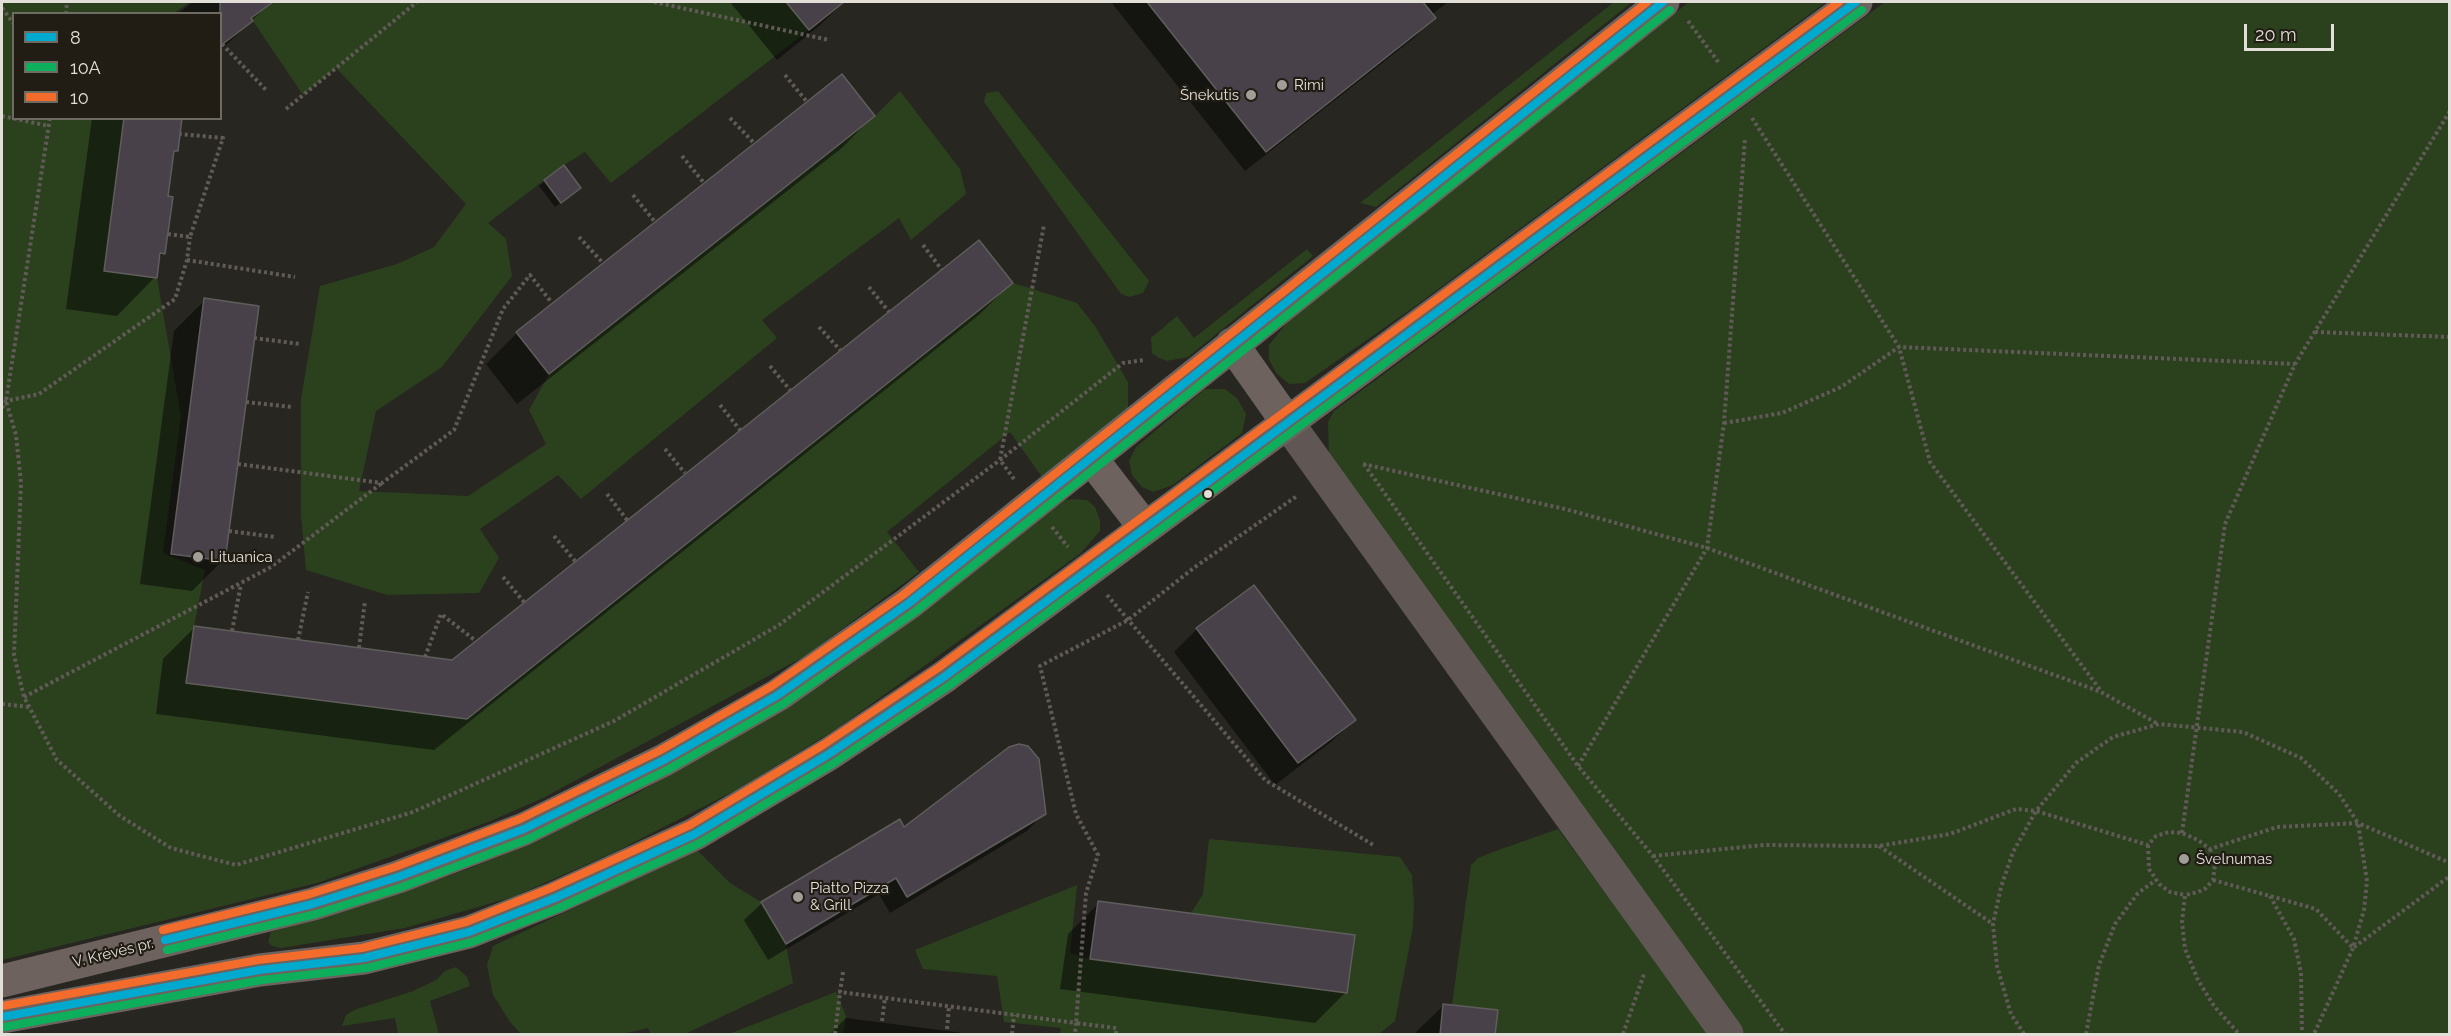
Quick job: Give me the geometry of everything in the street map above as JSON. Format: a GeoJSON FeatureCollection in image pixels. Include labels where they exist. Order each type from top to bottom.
{"type":"FeatureCollection","features":[{"type":"Feature","properties":{"kind":"main road","name":"V. Krėvės pr."},"geometry":{"type":"LineString","coordinates":[[2,981],[250,920],[398,877],[524,829],[664,760],[778,695],[909,603],[1663,2]]}},
{"type":"Feature","properties":{"kind":"main road"},"geometry":{"type":"LineString","coordinates":[[2,1017],[260,970],[364,958],[469,932],[555,898],[695,834],[829,754],[944,677],[1856,2]]}},
{"type":"Feature","properties":{"kind":"main road"},"geometry":{"type":"LineString","coordinates":[[1232,344],[1287,422]]}},
{"type":"Feature","properties":{"kind":"main road"},"geometry":{"type":"LineString","coordinates":[[1091,458],[1145,528]]}},
{"type":"Feature","properties":{"kind":"main road"},"geometry":{"type":"LineString","coordinates":[[250,920],[260,970]]}},
{"type":"Feature","properties":{"kind":"street"},"geometry":{"type":"LineString","coordinates":[[1287,422],[1727,1035]]}},
{"type":"Feature","properties":{"kind":"path"},"geometry":{"type":"LineString","coordinates":[[286,109],[417,2]]}},
{"type":"Feature","properties":{"kind":"path"},"geometry":{"type":"LineString","coordinates":[[654,2],[829,40]]}},
{"type":"Feature","properties":{"kind":"path"},"geometry":{"type":"LineString","coordinates":[[2,8],[12,21]]}},
{"type":"Feature","properties":{"kind":"path"},"geometry":{"type":"LineString","coordinates":[[222,44],[267,91]]}},
{"type":"Feature","properties":{"kind":"path"},"geometry":{"type":"LineString","coordinates":[[785,75],[807,102]]}},
{"type":"Feature","properties":{"kind":"path"},"geometry":{"type":"LineString","coordinates":[[2182,833],[2225,524],[2295,364],[2450,111]]}},
{"type":"Feature","properties":{"kind":"path"},"geometry":{"type":"LineString","coordinates":[[730,118],[754,143]]}},
{"type":"Feature","properties":{"kind":"path"},"geometry":{"type":"LineString","coordinates":[[21,120],[49,126]]}},
{"type":"Feature","properties":{"kind":"path"},"geometry":{"type":"LineString","coordinates":[[2,408],[6,401],[50,120]]}},
{"type":"Feature","properties":{"kind":"path"},"geometry":{"type":"LineString","coordinates":[[1758,129],[1899,347],[1930,462],[2101,692]]}},
{"type":"Feature","properties":{"kind":"path"},"geometry":{"type":"LineString","coordinates":[[6,401],[39,394],[175,299],[187,260],[190,237],[223,138],[180,134]]}},
{"type":"Feature","properties":{"kind":"path"},"geometry":{"type":"LineString","coordinates":[[1578,766],[1707,548],[1724,423],[1745,138]]}},
{"type":"Feature","properties":{"kind":"path"},"geometry":{"type":"LineString","coordinates":[[682,156],[704,183]]}},
{"type":"Feature","properties":{"kind":"path"},"geometry":{"type":"LineString","coordinates":[[633,195],[655,222]]}},
{"type":"Feature","properties":{"kind":"path"},"geometry":{"type":"LineString","coordinates":[[1044,225],[1000,460],[1088,572],[1265,780],[1375,846]]}},
{"type":"Feature","properties":{"kind":"path"},"geometry":{"type":"LineString","coordinates":[[168,234],[190,237]]}},
{"type":"Feature","properties":{"kind":"path"},"geometry":{"type":"LineString","coordinates":[[579,237],[603,263]]}},
{"type":"Feature","properties":{"kind":"path"},"geometry":{"type":"LineString","coordinates":[[923,245],[942,270]]}},
{"type":"Feature","properties":{"kind":"path"},"geometry":{"type":"LineString","coordinates":[[187,260],[296,277]]}},
{"type":"Feature","properties":{"kind":"path"},"geometry":{"type":"LineString","coordinates":[[24,697],[271,567],[454,430],[503,309],[530,275],[552,303]]}},
{"type":"Feature","properties":{"kind":"path"},"geometry":{"type":"LineString","coordinates":[[869,287],[889,312]]}},
{"type":"Feature","properties":{"kind":"path"},"geometry":{"type":"LineString","coordinates":[[819,327],[840,350]]}},
{"type":"Feature","properties":{"kind":"path"},"geometry":{"type":"LineString","coordinates":[[2315,332],[2450,337]]}},
{"type":"Feature","properties":{"kind":"path"},"geometry":{"type":"LineString","coordinates":[[254,338],[300,344]]}},
{"type":"Feature","properties":{"kind":"path"},"geometry":{"type":"LineString","coordinates":[[1724,423],[1782,413],[1841,387],[1899,347],[2295,364]]}},
{"type":"Feature","properties":{"kind":"path"},"geometry":{"type":"LineString","coordinates":[[6,401],[16,435],[21,483],[14,655],[24,697],[57,760],[120,816],[171,848],[236,865],[413,812],[614,722],[779,625],[1000,460],[1123,363],[1144,360]]}},
{"type":"Feature","properties":{"kind":"path"},"geometry":{"type":"LineString","coordinates":[[770,366],[790,390]]}},
{"type":"Feature","properties":{"kind":"path"},"geometry":{"type":"LineString","coordinates":[[246,402],[292,407]]}},
{"type":"Feature","properties":{"kind":"path"},"geometry":{"type":"LineString","coordinates":[[720,405],[740,430]]}},
{"type":"Feature","properties":{"kind":"path"},"geometry":{"type":"LineString","coordinates":[[665,449],[685,473]]}},
{"type":"Feature","properties":{"kind":"path"},"geometry":{"type":"LineString","coordinates":[[238,464],[382,483]]}},
{"type":"Feature","properties":{"kind":"path"},"geometry":{"type":"LineString","coordinates":[[1785,1035],[1653,855],[1578,766],[1363,464],[1565,509],[1707,548],[2101,692],[2159,724]]}},
{"type":"Feature","properties":{"kind":"path"},"geometry":{"type":"LineString","coordinates":[[607,494],[627,520]]}},
{"type":"Feature","properties":{"kind":"path"},"geometry":{"type":"LineString","coordinates":[[1075,1035],[1086,893],[1098,855],[1076,814],[1040,666],[1128,620],[1195,567],[1298,496]]}},
{"type":"Feature","properties":{"kind":"path"},"geometry":{"type":"LineString","coordinates":[[229,531],[275,537]]}},
{"type":"Feature","properties":{"kind":"path"},"geometry":{"type":"LineString","coordinates":[[554,536],[575,561]]}},
{"type":"Feature","properties":{"kind":"path"},"geometry":{"type":"LineString","coordinates":[[503,577],[524,602]]}},
{"type":"Feature","properties":{"kind":"path"},"geometry":{"type":"LineString","coordinates":[[232,632],[241,583]]}},
{"type":"Feature","properties":{"kind":"path"},"geometry":{"type":"LineString","coordinates":[[298,640],[308,592]]}},
{"type":"Feature","properties":{"kind":"path"},"geometry":{"type":"LineString","coordinates":[[359,648],[364,601]]}},
{"type":"Feature","properties":{"kind":"path"},"geometry":{"type":"LineString","coordinates":[[425,657],[441,614],[476,641]]}},
{"type":"Feature","properties":{"kind":"path"},"geometry":{"type":"LineString","coordinates":[[2,704],[29,707]]}},
{"type":"Feature","properties":{"kind":"path"},"geometry":{"type":"LineString","coordinates":[[2024,1035],[2011,1014],[1997,966],[1993,924],[2001,887],[2013,852],[2037,812],[2076,764],[2113,736],[2159,724],[2243,732],[2301,758],[2339,794],[2358,823],[2367,881],[2364,910],[2353,948],[2314,1035]]}},
{"type":"Feature","properties":{"kind":"path"},"geometry":{"type":"LineString","coordinates":[[1653,855],[1764,845],[1879,846],[1950,834],[2016,809],[2037,812],[2148,845]]}},
{"type":"Feature","properties":{"kind":"path"},"geometry":{"type":"LineString","coordinates":[[2210,849],[2277,827],[2358,823],[2450,863]]}},
{"type":"Feature","properties":{"kind":"path"},"geometry":{"type":"LineString","coordinates":[[2169,832],[2182,833],[2198,840],[2210,849],[2215,864],[2213,880],[2206,888],[2185,895],[2170,892],[2156,880],[2150,869],[2148,845],[2156,836],[2169,832]]}},
{"type":"Feature","properties":{"kind":"path"},"geometry":{"type":"LineString","coordinates":[[1879,846],[1993,924]]}},
{"type":"Feature","properties":{"kind":"path"},"geometry":{"type":"LineString","coordinates":[[2353,948],[2450,876]]}},
{"type":"Feature","properties":{"kind":"path"},"geometry":{"type":"LineString","coordinates":[[2086,1035],[2099,965],[2115,924],[2138,893],[2156,880]]}},
{"type":"Feature","properties":{"kind":"path"},"geometry":{"type":"LineString","coordinates":[[2213,880],[2316,909],[2353,948]]}},
{"type":"Feature","properties":{"kind":"path"},"geometry":{"type":"LineString","coordinates":[[2185,895],[2182,922],[2185,949],[2198,980],[2209,998],[2239,1035]]}},
{"type":"Feature","properties":{"kind":"path"},"geometry":{"type":"LineString","coordinates":[[2270,896],[2294,939],[2301,973],[2302,1035]]}},
{"type":"Feature","properties":{"kind":"path"},"geometry":{"type":"LineString","coordinates":[[835,1035],[843,972]]}},
{"type":"Feature","properties":{"kind":"path"},"geometry":{"type":"LineString","coordinates":[[1623,1035],[1644,974]]}},
{"type":"Feature","properties":{"kind":"path"},"geometry":{"type":"LineString","coordinates":[[840,993],[1116,1028],[1116,1035]]}},
{"type":"Feature","properties":{"kind":"path"},"geometry":{"type":"LineString","coordinates":[[882,1021],[885,998]]}},
{"type":"Feature","properties":{"kind":"path"},"geometry":{"type":"LineString","coordinates":[[947,1029],[950,1006]]}},
{"type":"Feature","properties":{"kind":"path"},"geometry":{"type":"LineString","coordinates":[[1012,1035],[1014,1015]]}},
{"type":"Feature","properties":{"kind":"green space"},"geometry":{"type":"Polygon","coordinates":[[[2,2],[190,2],[175,12],[12,12],[12,120],[124,120],[104,271],[157,278],[181,416],[163,553],[205,570],[186,683],[467,719],[1013,283],[1077,303],[1095,326],[1128,382],[1128,408],[1042,477],[1010,432],[887,532],[919,572],[807,655],[543,798],[488,822],[317,883],[2,960],[2,2]]]}},
{"type":"Feature","properties":{"kind":"green space"},"geometry":{"type":"Polygon","coordinates":[[[272,2],[786,2],[809,30],[611,183],[585,152],[564,165],[488,223],[506,239],[512,276],[442,367],[376,411],[359,491],[468,496],[546,444],[529,410],[549,374],[875,116],[900,91],[960,169],[966,194],[911,240],[899,218],[762,320],[777,338],[581,499],[558,475],[480,529],[499,558],[479,593],[387,595],[306,570],[301,515],[301,399],[320,286],[397,264],[434,247],[466,204],[336,68],[303,95],[251,18],[272,2]]]}},
{"type":"Feature","properties":{"kind":"green space"},"geometry":{"type":"Polygon","coordinates":[[[1614,2],[1632,2],[1376,207],[1360,203],[1614,2]]]}},
{"type":"Feature","properties":{"kind":"green space"},"geometry":{"type":"Polygon","coordinates":[[[1689,2],[1826,2],[1414,307],[1305,383],[1289,384],[1276,373],[1269,359],[1269,345],[1297,310],[1689,2]]]}},
{"type":"Feature","properties":{"kind":"green space"},"geometry":{"type":"Polygon","coordinates":[[[1885,2],[2449,2],[2449,1034],[1744,1034],[1329,456],[1328,422],[1334,411],[1885,2]]]}},
{"type":"Feature","properties":{"kind":"green space"},"geometry":{"type":"Polygon","coordinates":[[[998,91],[1149,281],[1143,293],[1129,297],[1121,294],[984,102],[986,93],[998,91]]]}},
{"type":"Feature","properties":{"kind":"green space"},"geometry":{"type":"Polygon","coordinates":[[[1307,249],[1313,256],[1188,357],[1167,361],[1152,353],[1151,338],[1177,316],[1194,338],[1307,249]]]}},
{"type":"Feature","properties":{"kind":"green space"},"geometry":{"type":"Polygon","coordinates":[[[1205,389],[1225,389],[1237,398],[1246,414],[1242,433],[1173,485],[1153,492],[1142,487],[1132,475],[1129,461],[1136,447],[1205,389]]]}},
{"type":"Feature","properties":{"kind":"green space"},"geometry":{"type":"Polygon","coordinates":[[[1065,500],[1087,500],[1095,507],[1100,520],[1100,531],[1081,553],[838,728],[738,789],[617,851],[513,897],[405,928],[281,948],[272,946],[268,942],[271,932],[361,906],[468,869],[636,794],[828,681],[925,610],[1065,500]]]}},
{"type":"Feature","properties":{"kind":"green space"},"geometry":{"type":"Polygon","coordinates":[[[1558,829],[1710,1034],[1495,1034],[1498,1010],[1452,1005],[1471,865],[1478,858],[1490,853],[1558,829]]]}},
{"type":"Feature","properties":{"kind":"green space"},"geometry":{"type":"Polygon","coordinates":[[[1209,839],[1400,857],[1412,875],[1414,904],[1413,927],[1395,1021],[1379,1034],[1060,1034],[1061,1028],[1004,1022],[997,976],[923,969],[915,950],[1077,885],[1070,953],[1090,959],[1347,993],[1355,936],[1191,913],[1203,894],[1209,839]]]}},
{"type":"Feature","properties":{"kind":"green space"},"geometry":{"type":"Polygon","coordinates":[[[697,850],[730,883],[761,902],[786,944],[793,983],[685,1034],[651,1034],[648,1028],[622,1034],[521,1034],[510,1022],[493,995],[487,965],[493,946],[697,850]]]}},
{"type":"Feature","properties":{"kind":"green space"},"geometry":{"type":"Polygon","coordinates":[[[456,967],[467,977],[470,986],[430,1001],[439,1034],[398,1034],[395,1018],[342,1026],[346,1015],[354,1010],[413,991],[436,980],[445,971],[456,967]]]}},
{"type":"Feature","properties":{"kind":"green space"},"geometry":{"type":"Polygon","coordinates":[[[836,992],[846,1016],[843,1034],[729,1034],[836,992]]]}},
{"type":"Feature","properties":{"kind":"building"},"geometry":{"type":"Polygon","coordinates":[[[220,2],[273,2],[222,44],[222,12],[220,12],[220,2]]]}},
{"type":"Feature","properties":{"kind":"building"},"geometry":{"type":"Polygon","coordinates":[[[786,2],[844,2],[809,30],[786,2]]]}},
{"type":"Feature","properties":{"kind":"building","name":"Rimi"},"geometry":{"type":"Polygon","coordinates":[[[1147,2],[1423,2],[1436,18],[1266,152],[1147,2]]]}},
{"type":"Feature","properties":{"kind":"building"},"geometry":{"type":"Polygon","coordinates":[[[842,74],[875,116],[549,374],[516,332],[842,74]]]}},
{"type":"Feature","properties":{"kind":"building"},"geometry":{"type":"Polygon","coordinates":[[[124,120],[182,120],[178,151],[174,151],[168,196],[173,197],[165,254],[160,253],[157,278],[104,271],[124,120]]]}},
{"type":"Feature","properties":{"kind":"building"},"geometry":{"type":"Polygon","coordinates":[[[564,165],[581,188],[561,203],[544,180],[564,165]]]}},
{"type":"Feature","properties":{"kind":"building"},"geometry":{"type":"Polygon","coordinates":[[[979,240],[1013,283],[467,719],[186,683],[194,626],[452,660],[979,240]]]}},
{"type":"Feature","properties":{"kind":"building"},"geometry":{"type":"Polygon","coordinates":[[[204,298],[259,306],[225,561],[171,554],[204,298]]]}},
{"type":"Feature","properties":{"kind":"building"},"geometry":{"type":"Polygon","coordinates":[[[1254,585],[1356,720],[1298,763],[1196,628],[1254,585]]]}},
{"type":"Feature","properties":{"kind":"building"},"geometry":{"type":"Polygon","coordinates":[[[1019,744],[1028,746],[1039,759],[1046,814],[907,897],[896,878],[786,944],[761,902],[900,819],[904,827],[1009,747],[1019,744]]]}},
{"type":"Feature","properties":{"kind":"building"},"geometry":{"type":"Polygon","coordinates":[[[1098,901],[1355,935],[1347,993],[1090,959],[1098,901]]]}},
{"type":"Feature","properties":{"kind":"building"},"geometry":{"type":"Polygon","coordinates":[[[1443,1004],[1498,1010],[1495,1035],[1440,1035],[1443,1004]]]}},
{"type":"Feature","properties":{"kind":"transit line","name":"10"},"geometry":{"type":"LineString","coordinates":[[163,930],[310,894],[395,867],[520,819],[659,751],[772,686],[903,595],[1647,2]]}},
{"type":"Feature","properties":{"kind":"transit line","name":"8"},"geometry":{"type":"LineString","coordinates":[[165,940],[313,904],[398,877],[524,829],[664,760],[778,695],[909,603],[1663,2]]}},
{"type":"Feature","properties":{"kind":"transit line","name":"10"},"geometry":{"type":"LineString","coordinates":[[2,1006],[258,960],[362,948],[466,922],[551,888],[690,825],[823,745],[938,668],[1839,2]]}},
{"type":"Feature","properties":{"kind":"transit line","name":"8"},"geometry":{"type":"LineString","coordinates":[[2,1017],[260,970],[364,958],[469,932],[555,898],[695,834],[829,754],[944,677],[1856,2]]}},
{"type":"Feature","properties":{"kind":"transit line","name":"10A"},"geometry":{"type":"LineString","coordinates":[[167,950],[316,914],[402,887],[528,839],[669,769],[783,704],[916,611],[1670,10]]}},
{"type":"Feature","properties":{"kind":"transit line","name":"10A"},"geometry":{"type":"LineString","coordinates":[[4,1027],[262,980],[367,968],[472,942],[559,908],[700,843],[834,763],[950,685],[1862,10]]}},
{"type":"Feature","properties":{"kind":"place","name":"Rimi"},"geometry":{"type":"Point","coordinates":[1282,85]}},
{"type":"Feature","properties":{"kind":"place","name":"Šnekutis"},"geometry":{"type":"Point","coordinates":[1251,95]}},
{"type":"Feature","properties":{"kind":"place","name":"Lituanica"},"geometry":{"type":"Point","coordinates":[198,557]}},
{"type":"Feature","properties":{"kind":"place","name":"Švelnumas"},"geometry":{"type":"Point","coordinates":[2184,859]}},
{"type":"Feature","properties":{"kind":"place","name":"Piatto Pizza & Grill"},"geometry":{"type":"Point","coordinates":[798,897]}}]}
